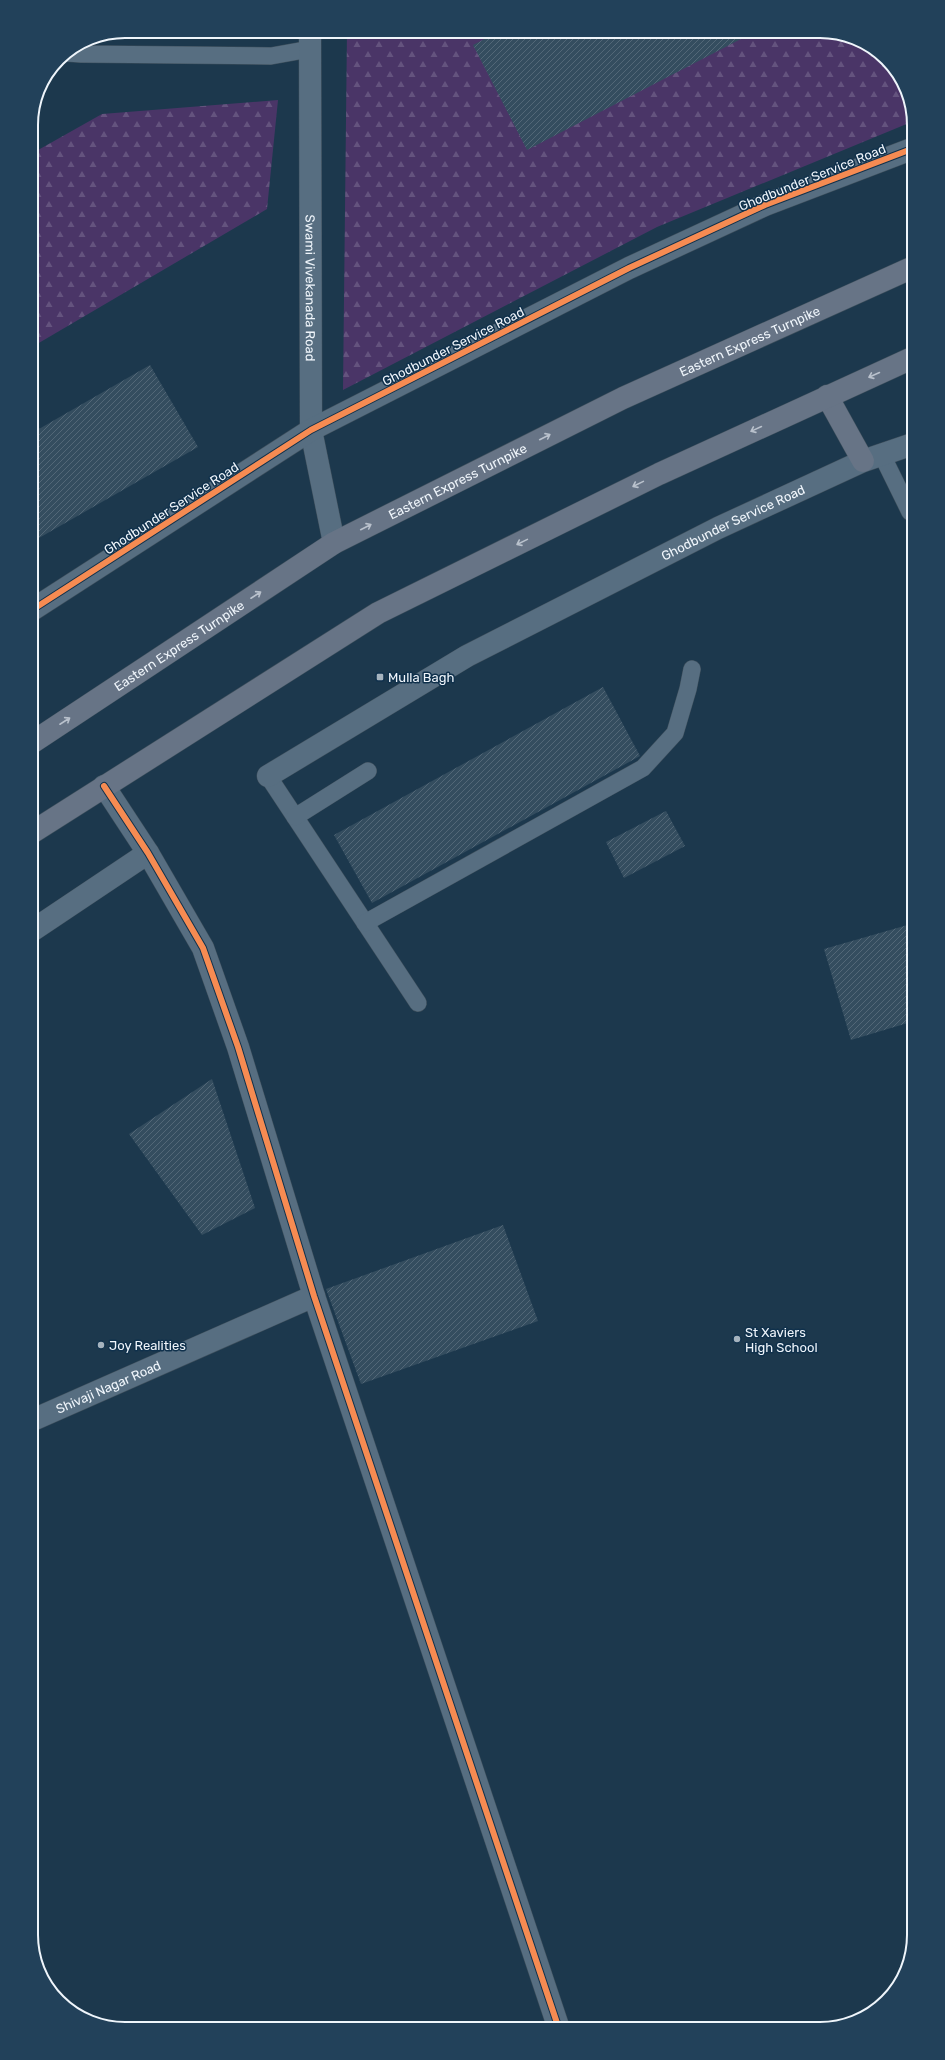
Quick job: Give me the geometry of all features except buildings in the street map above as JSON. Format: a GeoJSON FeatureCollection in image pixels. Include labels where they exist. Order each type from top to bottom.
{"type":"FeatureCollection","features":[{"type":"Feature","properties":{"kind":"main road","name":"Eastern Express Turnpike"},"geometry":{"type":"LineString","coordinates":[[38,739],[334,543],[623,398],[907,271]]}},
{"type":"Feature","properties":{"kind":"main road"},"geometry":{"type":"LineString","coordinates":[[38,829],[378,613],[659,474],[907,360]]}},
{"type":"Feature","properties":{"kind":"main road"},"geometry":{"type":"LineString","coordinates":[[827,396],[873,458]]}},
{"type":"Feature","properties":{"kind":"street","name":"Swami Vivekanada Road"},"geometry":{"type":"LineString","coordinates":[[310,40],[311,430],[334,543]]}},
{"type":"Feature","properties":{"kind":"street","name":"Ghodbunder Service Road"},"geometry":{"type":"LineString","coordinates":[[38,606],[311,430],[629,268],[766,205],[907,151]]}},
{"type":"Feature","properties":{"kind":"street","name":"Ghodbunder Service Road"},"geometry":{"type":"LineString","coordinates":[[268,776],[467,656],[718,528],[873,458],[907,446]]}},
{"type":"Feature","properties":{"kind":"street"},"geometry":{"type":"LineString","coordinates":[[104,786],[148,854],[203,948],[238,1048],[314,1296],[557,2022]]}},
{"type":"Feature","properties":{"kind":"street"},"geometry":{"type":"LineString","coordinates":[[38,927],[148,854]]}},
{"type":"Feature","properties":{"kind":"street","name":"Shivaji Nagar Road"},"geometry":{"type":"LineString","coordinates":[[38,1419],[314,1296]]}},
{"type":"Feature","properties":{"kind":"lane"},"geometry":{"type":"LineString","coordinates":[[77,53],[271,56],[310,40]]}},
{"type":"Feature","properties":{"kind":"lane"},"geometry":{"type":"LineString","coordinates":[[873,458],[907,508]]}},
{"type":"Feature","properties":{"kind":"lane"},"geometry":{"type":"LineString","coordinates":[[365,924],[644,768],[675,733],[688,689],[692,669]]}},
{"type":"Feature","properties":{"kind":"lane"},"geometry":{"type":"LineString","coordinates":[[295,817],[368,771]]}},
{"type":"Feature","properties":{"kind":"lane"},"geometry":{"type":"LineString","coordinates":[[268,776],[418,1003]]}},
{"type":"Feature","properties":{"kind":"green space"},"geometry":{"type":"Polygon","coordinates":[[[347,38],[826,38],[848,43],[873,56],[882,63],[898,86],[904,102],[907,124],[657,227],[343,390],[347,38]]]}},
{"type":"Feature","properties":{"kind":"green space"},"geometry":{"type":"Polygon","coordinates":[[[278,100],[267,209],[38,343],[38,150],[102,114],[278,100]]]}},
{"type":"Feature","properties":{"kind":"cycle path"},"geometry":{"type":"LineString","coordinates":[[38,606],[311,430],[629,268],[765,205],[907,151]]}},
{"type":"Feature","properties":{"kind":"cycle path"},"geometry":{"type":"LineString","coordinates":[[104,786],[148,853],[203,948],[238,1047],[314,1296],[557,2022]]}},
{"type":"Feature","properties":{"kind":"place","name":"Mulla Bagh"},"geometry":{"type":"Point","coordinates":[380,677]}},
{"type":"Feature","properties":{"kind":"place","name":"St Xaviers High School"},"geometry":{"type":"Point","coordinates":[737,1339]}},
{"type":"Feature","properties":{"kind":"place","name":"Joy Realities"},"geometry":{"type":"Point","coordinates":[101,1345]}}]}
